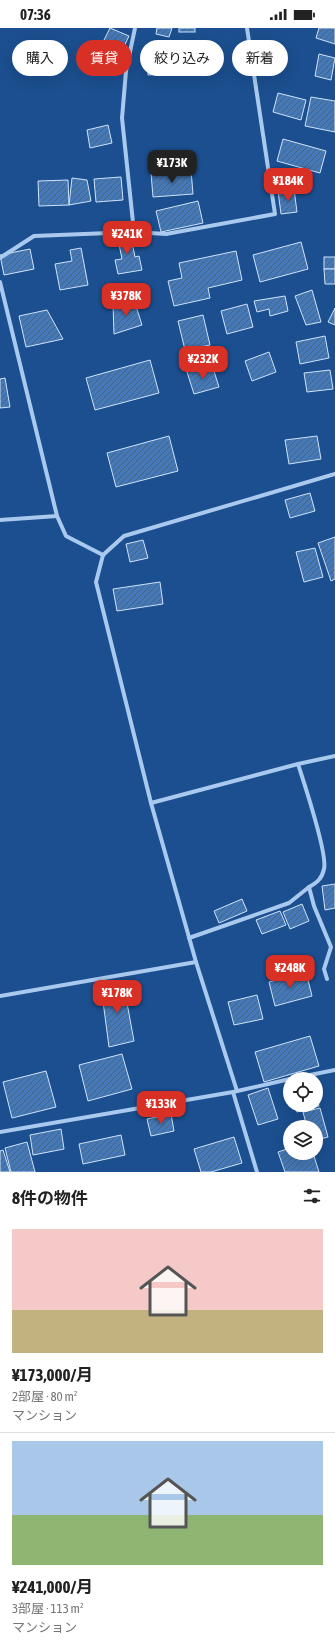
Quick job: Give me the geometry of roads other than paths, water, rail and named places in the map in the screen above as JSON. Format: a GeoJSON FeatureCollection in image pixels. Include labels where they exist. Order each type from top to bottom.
{"type":"FeatureCollection","features":[{"type":"Feature","properties":{"kind":"street"},"geometry":{"type":"LineString","coordinates":[[134,232],[122,118],[126,71],[135,28]]}},
{"type":"Feature","properties":{"kind":"street"},"geometry":{"type":"LineString","coordinates":[[0,258],[34,236],[134,232],[166,234],[275,214],[247,28]]}},
{"type":"Feature","properties":{"kind":"street"},"geometry":{"type":"LineString","coordinates":[[0,282],[57,516],[66,536],[103,555]]}},
{"type":"Feature","properties":{"kind":"street"},"geometry":{"type":"LineString","coordinates":[[257,1172],[235,1091],[189,938],[151,803],[96,582],[103,555],[124,536],[335,474]]}},
{"type":"Feature","properties":{"kind":"street"},"geometry":{"type":"LineString","coordinates":[[0,520],[57,516]]}},
{"type":"Feature","properties":{"kind":"street"},"geometry":{"type":"LineString","coordinates":[[151,803],[298,764],[335,756]]}},
{"type":"Feature","properties":{"kind":"street"},"geometry":{"type":"LineString","coordinates":[[189,938],[290,903],[309,887],[319,882],[324,867],[322,849],[298,764]]}},
{"type":"Feature","properties":{"kind":"street"},"geometry":{"type":"LineString","coordinates":[[309,887],[314,906],[331,947],[324,969],[326,978]]}},
{"type":"Feature","properties":{"kind":"street"},"geometry":{"type":"LineString","coordinates":[[0,996],[196,962]]}},
{"type":"Feature","properties":{"kind":"street"},"geometry":{"type":"LineString","coordinates":[[323,1072],[335,1070]]}},
{"type":"Feature","properties":{"kind":"street"},"geometry":{"type":"LineString","coordinates":[[0,1132],[235,1091],[283,1081]]}}]}
